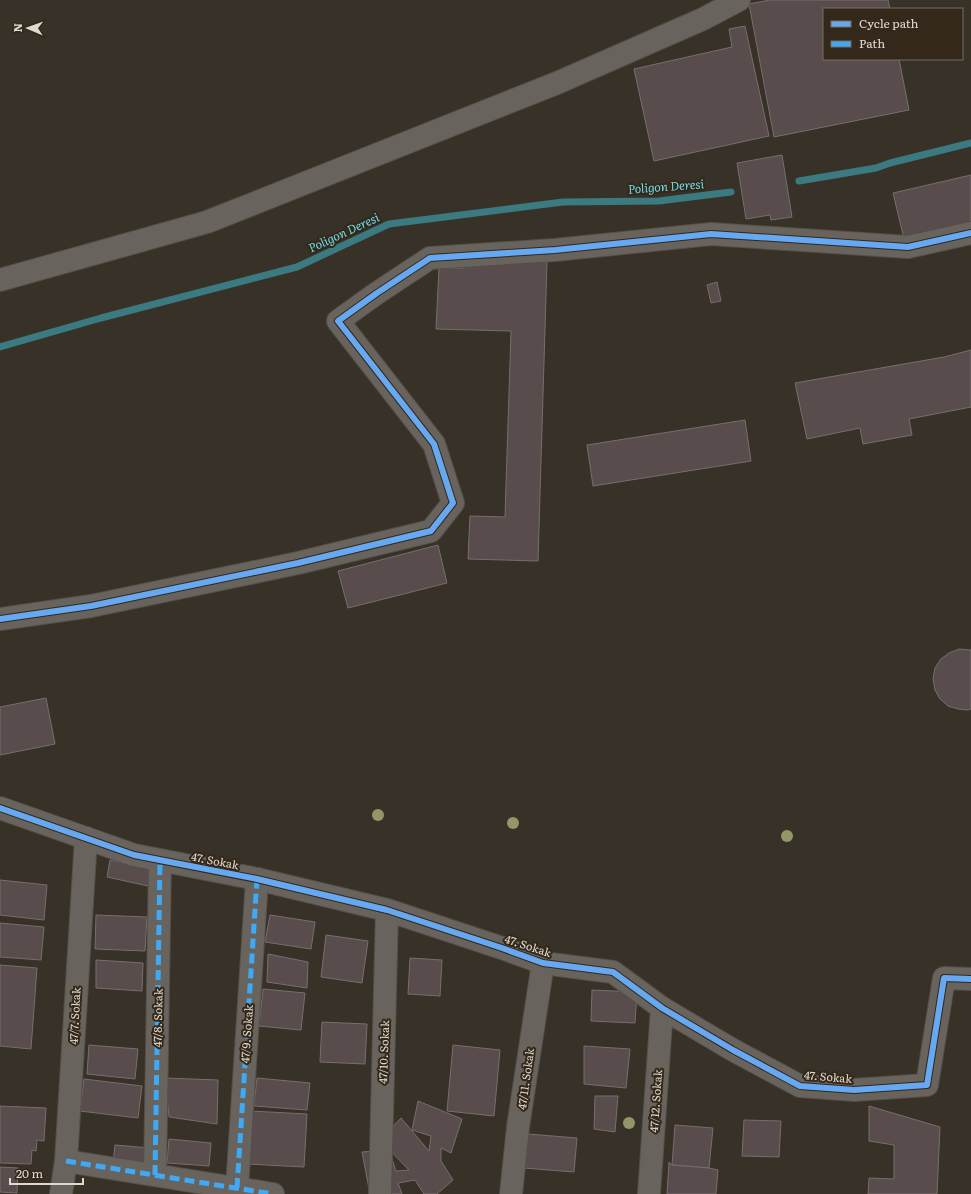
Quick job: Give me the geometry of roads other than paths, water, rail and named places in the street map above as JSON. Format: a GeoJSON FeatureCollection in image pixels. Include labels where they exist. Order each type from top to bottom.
{"type":"FeatureCollection","features":[{"type":"Feature","properties":{"kind":"street"},"geometry":{"type":"LineString","coordinates":[[0,280],[207,222],[557,83],[703,19],[739,0]]}},
{"type":"Feature","properties":{"kind":"street"},"geometry":{"type":"LineString","coordinates":[[0,619],[91,606],[298,563],[431,531],[453,503],[434,444],[338,322],[377,293],[430,258],[555,250],[711,234],[908,247],[971,233]]}},
{"type":"Feature","properties":{"kind":"street","name":"47. Sokak"},"geometry":{"type":"LineString","coordinates":[[0,808],[134,855],[257,879],[387,910],[543,963],[613,972],[662,1008],[733,1050],[800,1086],[854,1090],[927,1085],[944,978],[971,979]]}},
{"type":"Feature","properties":{"kind":"street","name":"47/7. Sokak"},"geometry":{"type":"LineString","coordinates":[[61,1194],[66,1160],[86,838]]}},
{"type":"Feature","properties":{"kind":"street","name":"47/8. Sokak"},"geometry":{"type":"LineString","coordinates":[[156,1175],[160,861]]}},
{"type":"Feature","properties":{"kind":"street","name":"47/9. Sokak"},"geometry":{"type":"LineString","coordinates":[[237,1188],[257,879]]}},
{"type":"Feature","properties":{"kind":"street","name":"47/10. Sokak"},"geometry":{"type":"LineString","coordinates":[[380,1194],[387,910]]}},
{"type":"Feature","properties":{"kind":"street","name":"47/11. Sokak"},"geometry":{"type":"LineString","coordinates":[[511,1194],[518,1127],[543,963]]}},
{"type":"Feature","properties":{"kind":"street","name":"47/12. Sokak"},"geometry":{"type":"LineString","coordinates":[[649,1194],[662,1008]]}},
{"type":"Feature","properties":{"kind":"street"},"geometry":{"type":"LineString","coordinates":[[66,1160],[273,1194]]}},
{"type":"Feature","properties":{"kind":"waterway","name":"Poligon Deresi"},"geometry":{"type":"LineString","coordinates":[[799,181],[876,168],[890,163],[971,143]]}},
{"type":"Feature","properties":{"kind":"waterway","name":"Poligon Deresi"},"geometry":{"type":"LineString","coordinates":[[0,347],[101,318],[297,267],[389,224],[563,202],[659,201],[731,192]]}}]}
